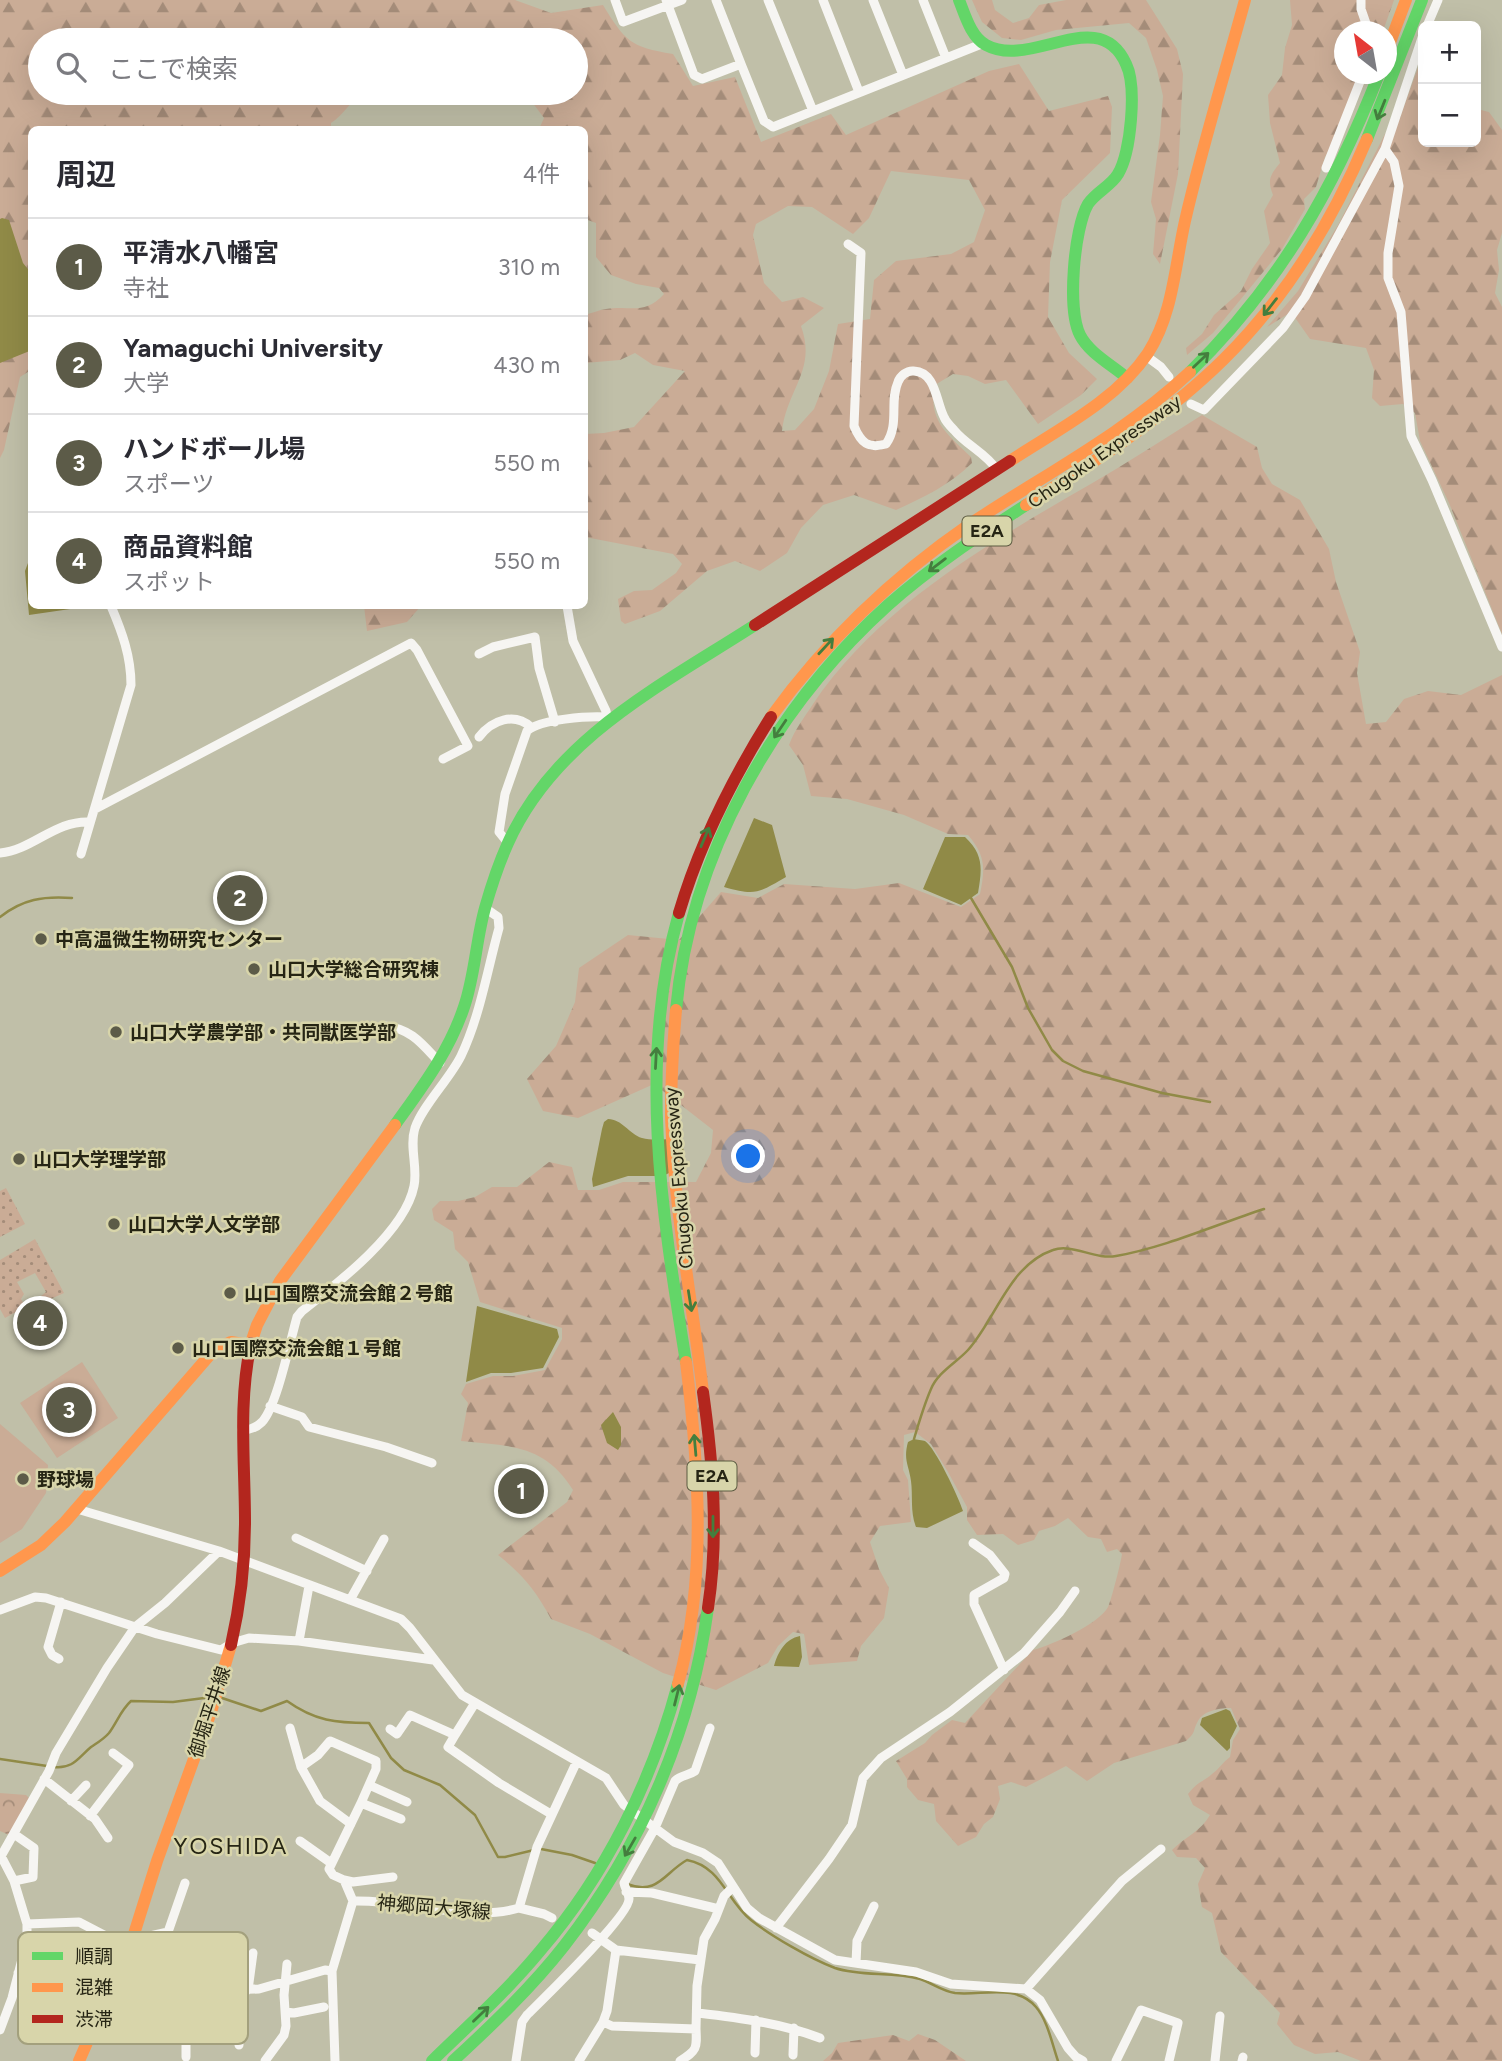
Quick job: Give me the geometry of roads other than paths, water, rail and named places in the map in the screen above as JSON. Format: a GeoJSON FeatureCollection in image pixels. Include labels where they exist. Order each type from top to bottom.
{"type":"FeatureCollection","features":[{"type":"Feature","properties":{"kind":"main road"},"geometry":{"type":"LineString","coordinates":[[959,0],[975,35],[995,50],[1017,51],[1091,36],[1107,41],[1116,48],[1128,65],[1131,81],[1125,160],[1115,178],[1094,196],[1083,214],[1073,309],[1075,326],[1081,337],[1127,378]]}},
{"type":"Feature","properties":{"kind":"main road","name":"御堀平井線"},"geometry":{"type":"LineString","coordinates":[[135,1932],[157,1861],[211,1712],[232,1643],[243,1561],[244,1383],[250,1345],[266,1304],[280,1281],[440,1063],[465,1005],[485,908],[508,843],[529,805],[555,769],[607,718],[997,470],[1096,404],[1127,378],[1146,356],[1161,323],[1245,0]]}},
{"type":"Feature","properties":{"kind":"main road"},"geometry":{"type":"LineString","coordinates":[[1397,25],[1406,0]]}},
{"type":"Feature","properties":{"kind":"main road","name":"Chugoku Expressway"},"geometry":{"type":"LineString","coordinates":[[453,2061],[509,2007],[564,1947],[610,1883],[642,1825],[669,1765],[685,1719],[701,1652],[711,1586],[712,1478],[708,1425],[675,1185],[669,1074],[672,1029],[684,950],[716,850],[756,766],[779,730],[829,665],[882,610],[943,561],[1153,421],[1225,358],[1262,317],[1317,242],[1347,187],[1375,125],[1422,0]]}},
{"type":"Feature","properties":{"kind":"main road","name":"Chugoku Expressway"},"geometry":{"type":"LineString","coordinates":[[434,2059],[538,1954],[597,1875],[630,1818],[656,1760],[671,1717],[689,1648],[697,1586],[699,1534],[694,1426],[660,1186],[655,1082],[659,1018],[672,941],[704,839],[743,760],[767,721],[818,655],[901,574],[968,526],[1143,410],[1181,380],[1250,309],[1307,230],[1362,120],[1375,84]]}},
{"type":"Feature","properties":{"kind":"main road"},"geometry":{"type":"LineString","coordinates":[[0,1571],[41,1545],[77,1509],[214,1350],[223,1343],[235,1340],[250,1345]]}},
{"type":"Feature","properties":{"kind":"main road"},"geometry":{"type":"LineString","coordinates":[[467,2061],[527,1996],[564,1947]]}},
{"type":"Feature","properties":{"kind":"main road","name":"御堀平井線"},"geometry":{"type":"LineString","coordinates":[[79,2061],[87,2044]]}},
{"type":"Feature","properties":{"kind":"street"},"geometry":{"type":"LineString","coordinates":[[615,0],[623,22],[667,3],[682,0]]}},
{"type":"Feature","properties":{"kind":"street"},"geometry":{"type":"LineString","coordinates":[[716,0],[764,121],[773,127],[984,43]]}},
{"type":"Feature","properties":{"kind":"street"},"geometry":{"type":"LineString","coordinates":[[768,0],[813,111]]}},
{"type":"Feature","properties":{"kind":"street"},"geometry":{"type":"LineString","coordinates":[[823,0],[859,92]]}},
{"type":"Feature","properties":{"kind":"street"},"geometry":{"type":"LineString","coordinates":[[873,0],[903,75]]}},
{"type":"Feature","properties":{"kind":"street"},"geometry":{"type":"LineString","coordinates":[[923,0],[946,58]]}},
{"type":"Feature","properties":{"kind":"street"},"geometry":{"type":"LineString","coordinates":[[1361,0],[1365,21]]}},
{"type":"Feature","properties":{"kind":"street"},"geometry":{"type":"LineString","coordinates":[[1429,21],[1438,0]]}},
{"type":"Feature","properties":{"kind":"street"},"geometry":{"type":"LineString","coordinates":[[667,3],[694,75],[702,79],[741,64]]}},
{"type":"Feature","properties":{"kind":"street"},"geometry":{"type":"LineString","coordinates":[[1191,404],[1203,410],[1283,328],[1305,297],[1385,149],[1418,49]]}},
{"type":"Feature","properties":{"kind":"street"},"geometry":{"type":"LineString","coordinates":[[1326,168],[1359,84]]}},
{"type":"Feature","properties":{"kind":"street"},"geometry":{"type":"LineString","coordinates":[[1385,149],[1394,162],[1399,186],[1388,253],[1388,278],[1401,313],[1411,436],[1502,647]]}},
{"type":"Feature","properties":{"kind":"street"},"geometry":{"type":"LineString","coordinates":[[848,244],[861,253],[854,426],[859,439],[866,445],[876,447],[886,444],[892,435],[896,385],[901,376],[909,371],[917,371],[927,376],[944,418],[956,433],[997,470]]}},
{"type":"Feature","properties":{"kind":"street"},"geometry":{"type":"LineString","coordinates":[[1146,356],[1169,377]]}},
{"type":"Feature","properties":{"kind":"street"},"geometry":{"type":"LineString","coordinates":[[81,854],[131,685],[131,664],[124,635],[112,609]]}},
{"type":"Feature","properties":{"kind":"street"},"geometry":{"type":"LineString","coordinates":[[508,843],[499,832],[505,794],[523,741],[531,727],[592,716],[607,718],[573,641],[568,609]]}},
{"type":"Feature","properties":{"kind":"street"},"geometry":{"type":"LineString","coordinates":[[480,654],[493,647],[536,637],[539,668],[555,722]]}},
{"type":"Feature","properties":{"kind":"street"},"geometry":{"type":"LineString","coordinates":[[95,809],[411,643],[468,746],[443,759]]}},
{"type":"Feature","properties":{"kind":"street"},"geometry":{"type":"LineString","coordinates":[[479,737],[495,721],[506,719],[526,722],[531,727]]}},
{"type":"Feature","properties":{"kind":"street"},"geometry":{"type":"LineString","coordinates":[[0,853],[19,849],[64,824],[90,822]]}},
{"type":"Feature","properties":{"kind":"street"},"geometry":{"type":"LineString","coordinates":[[243,1430],[260,1424],[270,1406],[302,1311],[358,1265],[408,1205],[415,1173],[415,1128],[456,1066],[477,1014],[499,928],[498,917],[485,908]]}},
{"type":"Feature","properties":{"kind":"street"},"geometry":{"type":"LineString","coordinates":[[385,1026],[411,1033],[440,1063]]}},
{"type":"Feature","properties":{"kind":"street"},"geometry":{"type":"LineString","coordinates":[[270,1406],[302,1418],[309,1427],[386,1447],[432,1463]]}},
{"type":"Feature","properties":{"kind":"street"},"geometry":{"type":"LineString","coordinates":[[77,1509],[219,1551],[401,1619],[462,1695],[606,1778],[624,1805],[674,1842],[711,1857],[718,1863],[728,1891],[776,1928],[835,1960],[916,1972],[951,1984],[1026,1989],[1041,2000],[1068,2048],[1083,2061]]}},
{"type":"Feature","properties":{"kind":"street"},"geometry":{"type":"LineString","coordinates":[[296,1538],[367,1571]]}},
{"type":"Feature","properties":{"kind":"street"},"geometry":{"type":"LineString","coordinates":[[350,1600],[384,1539]]}},
{"type":"Feature","properties":{"kind":"street"},"geometry":{"type":"LineString","coordinates":[[973,1544],[990,1555],[1005,1574],[1004,1578],[974,1595],[974,1604],[1004,1670]]}},
{"type":"Feature","properties":{"kind":"street"},"geometry":{"type":"LineString","coordinates":[[27,1932],[14,1881],[1,1857],[107,1668],[135,1627],[165,1603],[219,1551]]}},
{"type":"Feature","properties":{"kind":"street"},"geometry":{"type":"LineString","coordinates":[[299,1641],[309,1586]]}},
{"type":"Feature","properties":{"kind":"street"},"geometry":{"type":"LineString","coordinates":[[776,1928],[852,1825],[863,1778],[881,1758],[950,1712],[1024,1653],[1075,1591]]}},
{"type":"Feature","properties":{"kind":"street"},"geometry":{"type":"LineString","coordinates":[[0,1610],[35,1597],[61,1602],[135,1627],[221,1650],[232,1643],[249,1638],[299,1641],[433,1660]]}},
{"type":"Feature","properties":{"kind":"street"},"geometry":{"type":"LineString","coordinates":[[60,1659],[52,1655],[48,1647],[61,1602]]}},
{"type":"Feature","properties":{"kind":"street"},"geometry":{"type":"LineString","coordinates":[[475,1703],[448,1747],[499,1783],[551,1814]]}},
{"type":"Feature","properties":{"kind":"street"},"geometry":{"type":"LineString","coordinates":[[390,1729],[397,1734],[410,1715],[455,1735]]}},
{"type":"Feature","properties":{"kind":"street"},"geometry":{"type":"LineString","coordinates":[[289,1728],[301,1766],[320,1801],[351,1824]]}},
{"type":"Feature","properties":{"kind":"street"},"geometry":{"type":"LineString","coordinates":[[516,2061],[522,2022],[596,1936],[625,1908],[629,1900],[624,1883],[655,1828],[675,1781],[695,1771],[710,1728]]}},
{"type":"Feature","properties":{"kind":"street"},"geometry":{"type":"LineString","coordinates":[[301,1766],[317,1755],[330,1741],[376,1761],[376,1769],[331,1863],[330,1872],[353,1882],[393,1877]]}},
{"type":"Feature","properties":{"kind":"street"},"geometry":{"type":"LineString","coordinates":[[90,1816],[129,1765],[113,1754]]}},
{"type":"Feature","properties":{"kind":"street","name":"神郷岡大塚線"},"geometry":{"type":"LineString","coordinates":[[335,2061],[332,1971],[353,1901],[495,1913],[519,1908],[536,1849],[577,1761]]}},
{"type":"Feature","properties":{"kind":"street"},"geometry":{"type":"LineString","coordinates":[[46,1775],[90,1816],[108,1838]]}},
{"type":"Feature","properties":{"kind":"street"},"geometry":{"type":"LineString","coordinates":[[71,1801],[86,1784]]}},
{"type":"Feature","properties":{"kind":"street"},"geometry":{"type":"LineString","coordinates":[[369,1785],[407,1802]]}},
{"type":"Feature","properties":{"kind":"street"},"geometry":{"type":"LineString","coordinates":[[361,1803],[401,1819]]}},
{"type":"Feature","properties":{"kind":"street"},"geometry":{"type":"LineString","coordinates":[[14,1881],[33,1877],[34,1848],[15,1834]]}},
{"type":"Feature","properties":{"kind":"street"},"geometry":{"type":"LineString","coordinates":[[300,1841],[331,1863]]}},
{"type":"Feature","properties":{"kind":"street"},"geometry":{"type":"LineString","coordinates":[[1026,1989],[1122,1881],[1161,1849]]}},
{"type":"Feature","properties":{"kind":"street"},"geometry":{"type":"LineString","coordinates":[[344,1880],[353,1901]]}},
{"type":"Feature","properties":{"kind":"street"},"geometry":{"type":"LineString","coordinates":[[168,1932],[185,1883]]}},
{"type":"Feature","properties":{"kind":"street"},"geometry":{"type":"LineString","coordinates":[[680,2061],[697,2046],[696,1986],[704,1939],[728,1891]]}},
{"type":"Feature","properties":{"kind":"street"},"geometry":{"type":"LineString","coordinates":[[626,1892],[652,1893],[719,1909]]}},
{"type":"Feature","properties":{"kind":"street"},"geometry":{"type":"LineString","coordinates":[[856,1963],[858,1941],[874,1906]]}},
{"type":"Feature","properties":{"kind":"street"},"geometry":{"type":"LineString","coordinates":[[519,1908],[552,1918]]}},
{"type":"Feature","properties":{"kind":"street"},"geometry":{"type":"LineString","coordinates":[[27,1924],[79,1922],[99,1932]]}},
{"type":"Feature","properties":{"kind":"street"},"geometry":{"type":"LineString","coordinates":[[596,1936],[616,1950],[700,1960]]}},
{"type":"Feature","properties":{"kind":"street"},"geometry":{"type":"LineString","coordinates":[[579,2061],[607,2011],[616,1950]]}},
{"type":"Feature","properties":{"kind":"street"},"geometry":{"type":"LineString","coordinates":[[248,1974],[253,1953]]}},
{"type":"Feature","properties":{"kind":"street"},"geometry":{"type":"LineString","coordinates":[[265,2061],[284,2035],[286,1964]]}},
{"type":"Feature","properties":{"kind":"street"},"geometry":{"type":"LineString","coordinates":[[248,1990],[285,1983],[325,1970],[332,1971]]}},
{"type":"Feature","properties":{"kind":"street"},"geometry":{"type":"LineString","coordinates":[[0,2030],[18,1973]]}},
{"type":"Feature","properties":{"kind":"street"},"geometry":{"type":"LineString","coordinates":[[286,2012],[324,2007]]}},
{"type":"Feature","properties":{"kind":"street"},"geometry":{"type":"LineString","coordinates":[[1116,2061],[1141,2010],[1178,2023],[1169,2061]]}},
{"type":"Feature","properties":{"kind":"street"},"geometry":{"type":"LineString","coordinates":[[698,2013],[756,2020],[793,2028],[820,2038]]}},
{"type":"Feature","properties":{"kind":"street"},"geometry":{"type":"LineString","coordinates":[[1215,2061],[1220,2016]]}},
{"type":"Feature","properties":{"kind":"street"},"geometry":{"type":"LineString","coordinates":[[755,2053],[756,2020]]}},
{"type":"Feature","properties":{"kind":"street"},"geometry":{"type":"LineString","coordinates":[[603,2022],[612,2026],[696,2029]]}},
{"type":"Feature","properties":{"kind":"street"},"geometry":{"type":"LineString","coordinates":[[793,2028],[793,2055]]}},
{"type":"Feature","properties":{"kind":"waterway"},"geometry":{"type":"LineString","coordinates":[[0,917],[17,906],[34,900],[72,898]]}},
{"type":"Feature","properties":{"kind":"waterway"},"geometry":{"type":"LineString","coordinates":[[971,898],[1012,967],[1028,1008],[1052,1050],[1063,1061],[1083,1071],[1162,1093],[1210,1102]]}},
{"type":"Feature","properties":{"kind":"waterway"},"geometry":{"type":"LineString","coordinates":[[914,1439],[934,1383],[968,1350],[1014,1280],[1038,1257],[1060,1248],[1108,1257],[1135,1252],[1264,1209]]}},
{"type":"Feature","properties":{"kind":"waterway"},"geometry":{"type":"LineString","coordinates":[[54,1767],[71,1764],[105,1737],[131,1701],[173,1702],[212,1697]]}},
{"type":"Feature","properties":{"kind":"waterway"},"geometry":{"type":"LineString","coordinates":[[219,1697],[261,1711],[287,1701],[326,1720],[369,1723],[391,1758],[404,1770],[440,1785],[475,1815],[498,1857],[534,1850]]}},
{"type":"Feature","properties":{"kind":"waterway"},"geometry":{"type":"LineString","coordinates":[[0,1759],[47,1766]]}},
{"type":"Feature","properties":{"kind":"waterway"},"geometry":{"type":"LineString","coordinates":[[541,1849],[595,1863]]}},
{"type":"Feature","properties":{"kind":"waterway"},"geometry":{"type":"LineString","coordinates":[[627,1884],[638,1887],[654,1885],[687,1860],[699,1864],[716,1877],[751,1920],[780,1940],[825,1964],[845,1971],[920,1979],[955,1993],[998,1992],[1019,1995],[1036,2007],[1044,2019],[1058,2061]]}},
{"type":"Feature","properties":{"kind":"place","name":"Yamaguchi University"},"geometry":{"type":"Point","coordinates":[240,898]}},
{"type":"Feature","properties":{"kind":"place","name":"中高温微生物研究センター"},"geometry":{"type":"Point","coordinates":[41,939]}},
{"type":"Feature","properties":{"kind":"place","name":"山口大学総合研究棟"},"geometry":{"type":"Point","coordinates":[254,969]}},
{"type":"Feature","properties":{"kind":"place","name":"山口大学農学部・共同獣医学部"},"geometry":{"type":"Point","coordinates":[116,1032]}},
{"type":"Feature","properties":{"kind":"place","name":"山口大学理学部"},"geometry":{"type":"Point","coordinates":[19,1159]}},
{"type":"Feature","properties":{"kind":"place","name":"山口大学人文学部"},"geometry":{"type":"Point","coordinates":[114,1224]}},
{"type":"Feature","properties":{"kind":"place","name":"山口国際交流会館２号館"},"geometry":{"type":"Point","coordinates":[230,1293]}},
{"type":"Feature","properties":{"kind":"place","name":"商品資料館"},"geometry":{"type":"Point","coordinates":[40,1323]}},
{"type":"Feature","properties":{"kind":"place","name":"山口国際交流会館１号館"},"geometry":{"type":"Point","coordinates":[178,1348]}},
{"type":"Feature","properties":{"kind":"place","name":"ハンドボール場"},"geometry":{"type":"Point","coordinates":[69,1410]}},
{"type":"Feature","properties":{"kind":"place","name":"野球場"},"geometry":{"type":"Point","coordinates":[23,1479]}},
{"type":"Feature","properties":{"kind":"place","name":"平清水八幡宮"},"geometry":{"type":"Point","coordinates":[521,1491]}},
{"type":"Feature","properties":{"kind":"district","name":"YOSHIDA"},"geometry":{"type":"Point","coordinates":[231,1846]}}]}
